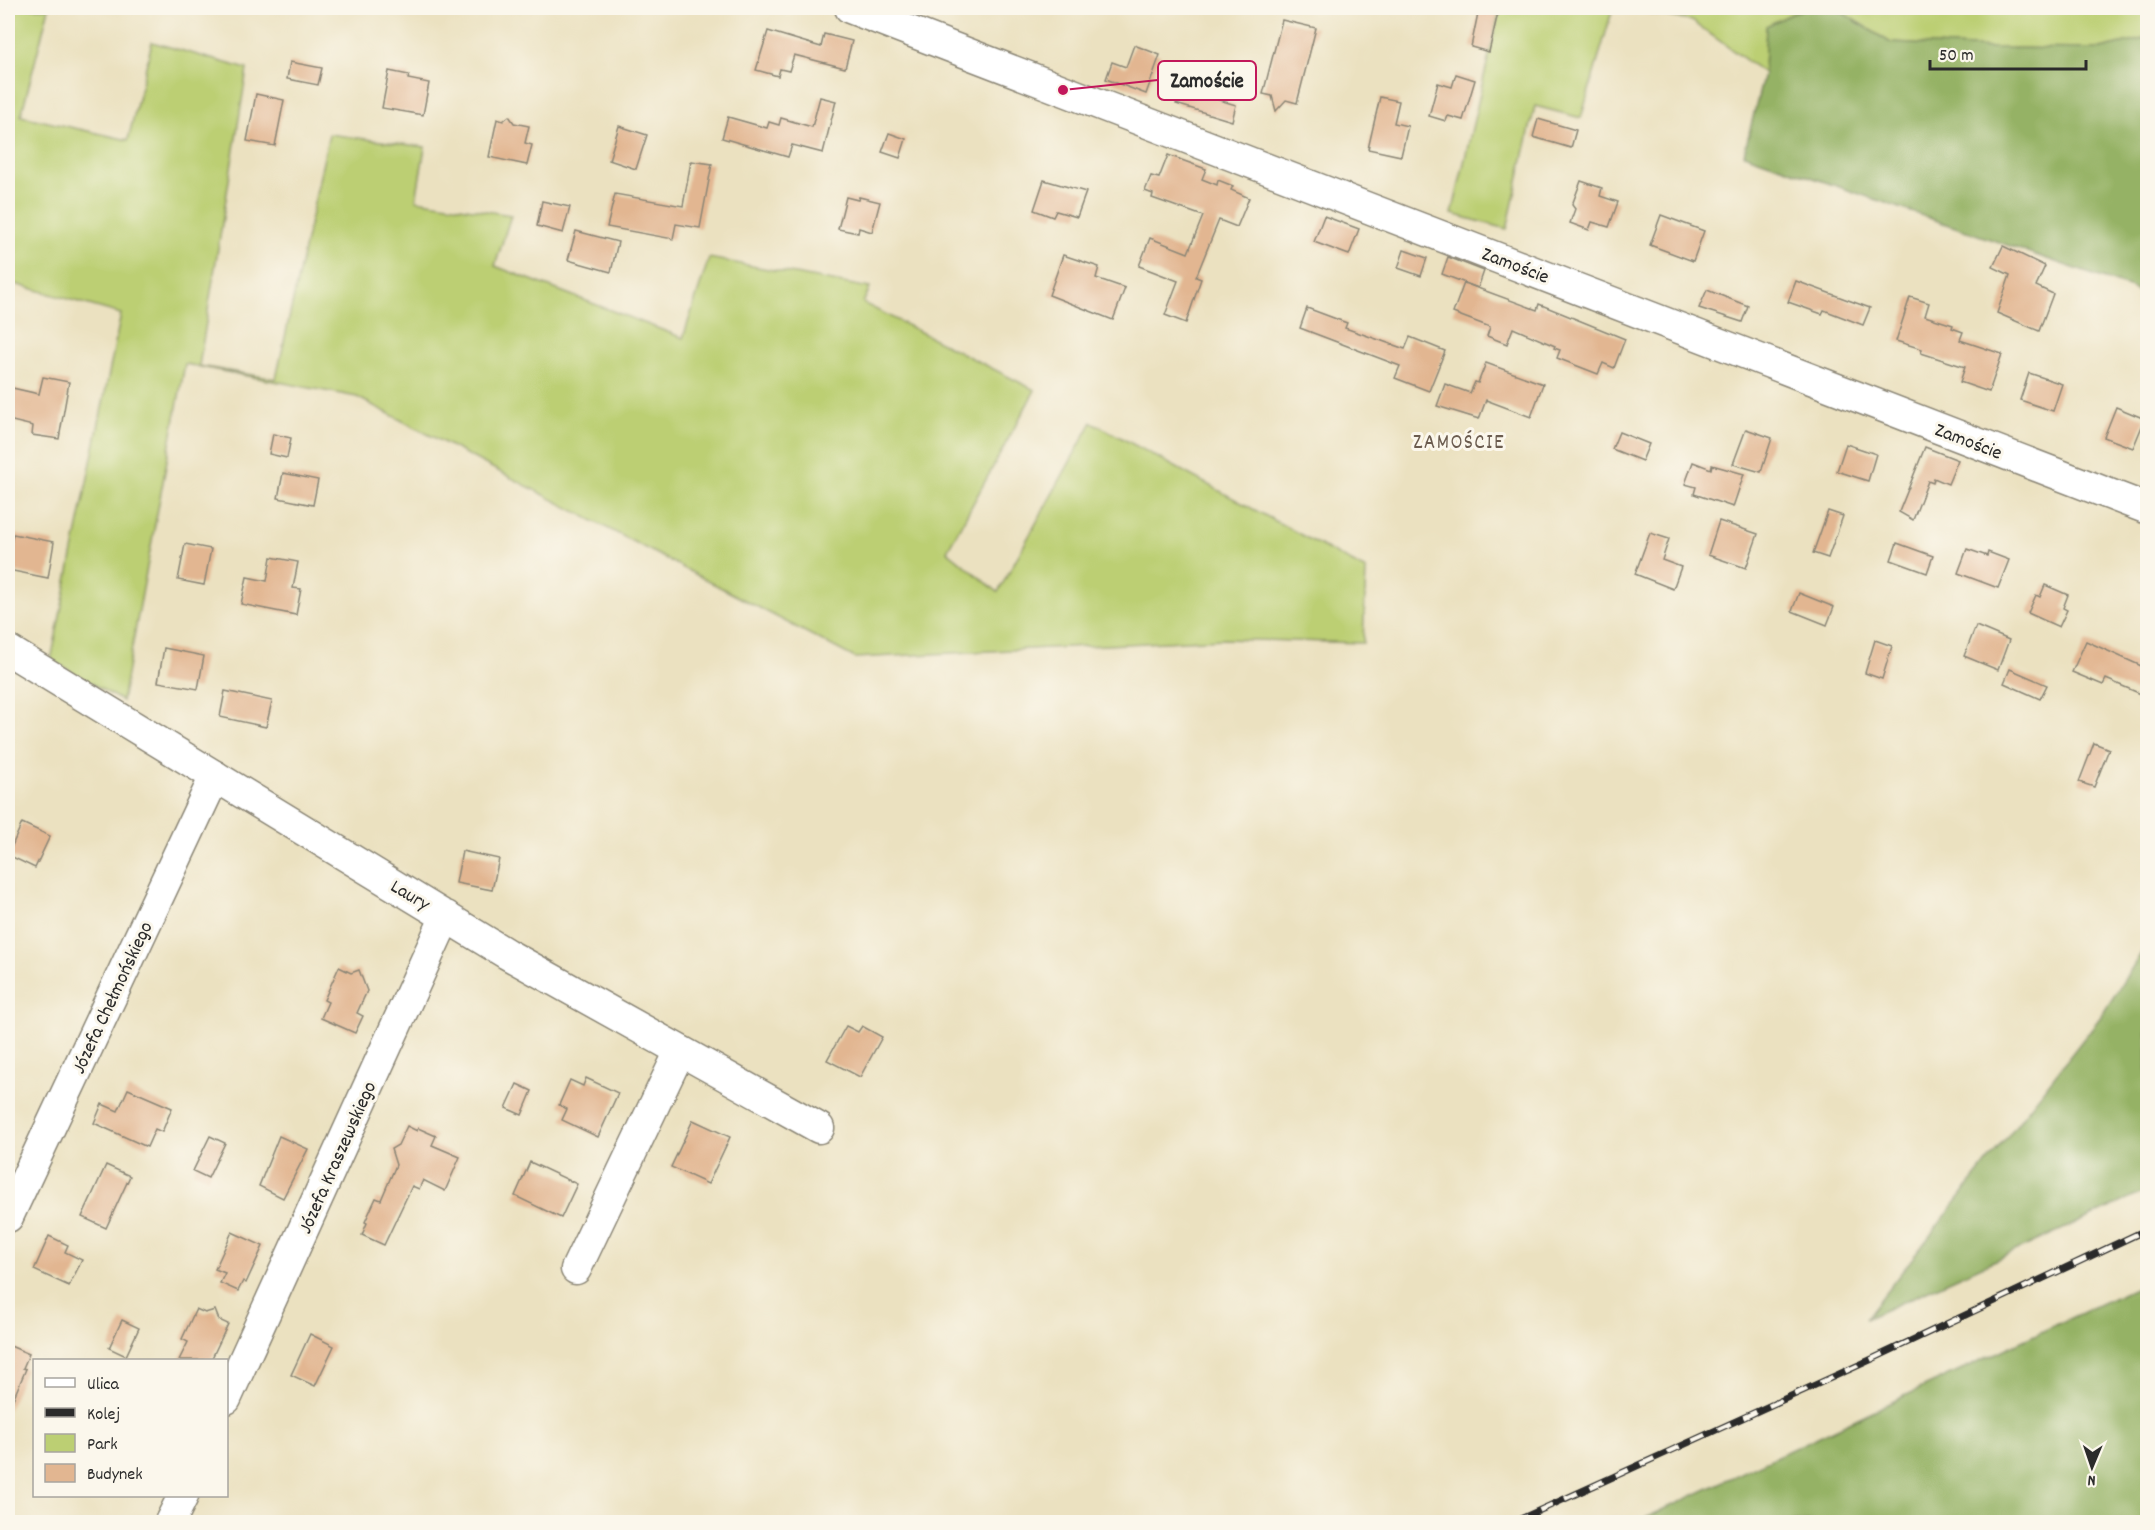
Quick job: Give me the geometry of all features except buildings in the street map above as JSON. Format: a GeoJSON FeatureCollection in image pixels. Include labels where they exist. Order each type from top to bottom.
{"type":"FeatureCollection","features":[{"type":"Feature","properties":{"kind":"street","name":"Zamoście"},"geometry":{"type":"LineString","coordinates":[[850,8],[2148,509]]}},
{"type":"Feature","properties":{"kind":"street","name":"Laury"},"geometry":{"type":"LineString","coordinates":[[8,650],[507,954],[819,1128]]}},
{"type":"Feature","properties":{"kind":"street","name":"Józefa Chełmońskiego"},"geometry":{"type":"LineString","coordinates":[[8,1218],[215,776]]}},
{"type":"Feature","properties":{"kind":"street","name":"Józefa Kraszewskiego"},"geometry":{"type":"LineString","coordinates":[[228,1395],[446,916]]}},
{"type":"Feature","properties":{"kind":"street"},"geometry":{"type":"LineString","coordinates":[[576,1269],[680,1051]]}},
{"type":"Feature","properties":{"kind":"street"},"geometry":{"type":"LineString","coordinates":[[170,1522],[182,1497]]}},
{"type":"Feature","properties":{"kind":"green space"},"geometry":{"type":"Polygon","coordinates":[[[8,8],[49,8],[21,116],[128,140],[152,42],[247,69],[199,366],[276,379],[329,134],[425,147],[416,200],[511,215],[495,266],[683,338],[709,258],[870,288],[863,303],[1035,390],[947,551],[998,592],[1092,422],[1366,570],[1363,643],[1223,639],[855,658],[357,397],[185,364],[122,701],[51,660],[121,314],[8,282],[8,8]]]}},
{"type":"Feature","properties":{"kind":"green space"},"geometry":{"type":"Polygon","coordinates":[[[1500,8],[1613,8],[1581,118],[1535,106],[1507,229],[1452,214],[1500,8]]]}},
{"type":"Feature","properties":{"kind":"green space"},"geometry":{"type":"Polygon","coordinates":[[[1624,8],[1804,8],[1766,26],[1764,73],[1692,21],[1624,8]]]}},
{"type":"Feature","properties":{"kind":"green space"},"geometry":{"type":"Polygon","coordinates":[[[1804,8],[1835,8],[1891,43],[1993,48],[2101,49],[2147,38],[2147,299],[2131,288],[1744,154],[1764,73],[1766,26],[1804,8]]]}},
{"type":"Feature","properties":{"kind":"green space"},"geometry":{"type":"Polygon","coordinates":[[[1835,8],[2147,8],[2147,38],[2101,49],[1993,48],[1891,43],[1835,8]]]}},
{"type":"Feature","properties":{"kind":"green space"},"geometry":{"type":"Polygon","coordinates":[[[2147,944],[2147,1191],[1865,1319],[2102,1015],[2147,944]]]}},
{"type":"Feature","properties":{"kind":"green space"},"geometry":{"type":"Polygon","coordinates":[[[2147,1282],[2147,1522],[1637,1522],[2147,1282]]]}},
{"type":"Feature","properties":{"kind":"railway"},"geometry":{"type":"LineString","coordinates":[[1514,1522],[1870,1360],[2148,1229]]}},
{"type":"Feature","properties":{"kind":"place","name":"Zamoście"},"geometry":{"type":"Point","coordinates":[1063,90]}},
{"type":"Feature","properties":{"kind":"district","name":"ZAMOŚCIE"},"geometry":{"type":"Point","coordinates":[1459,441]}}]}
